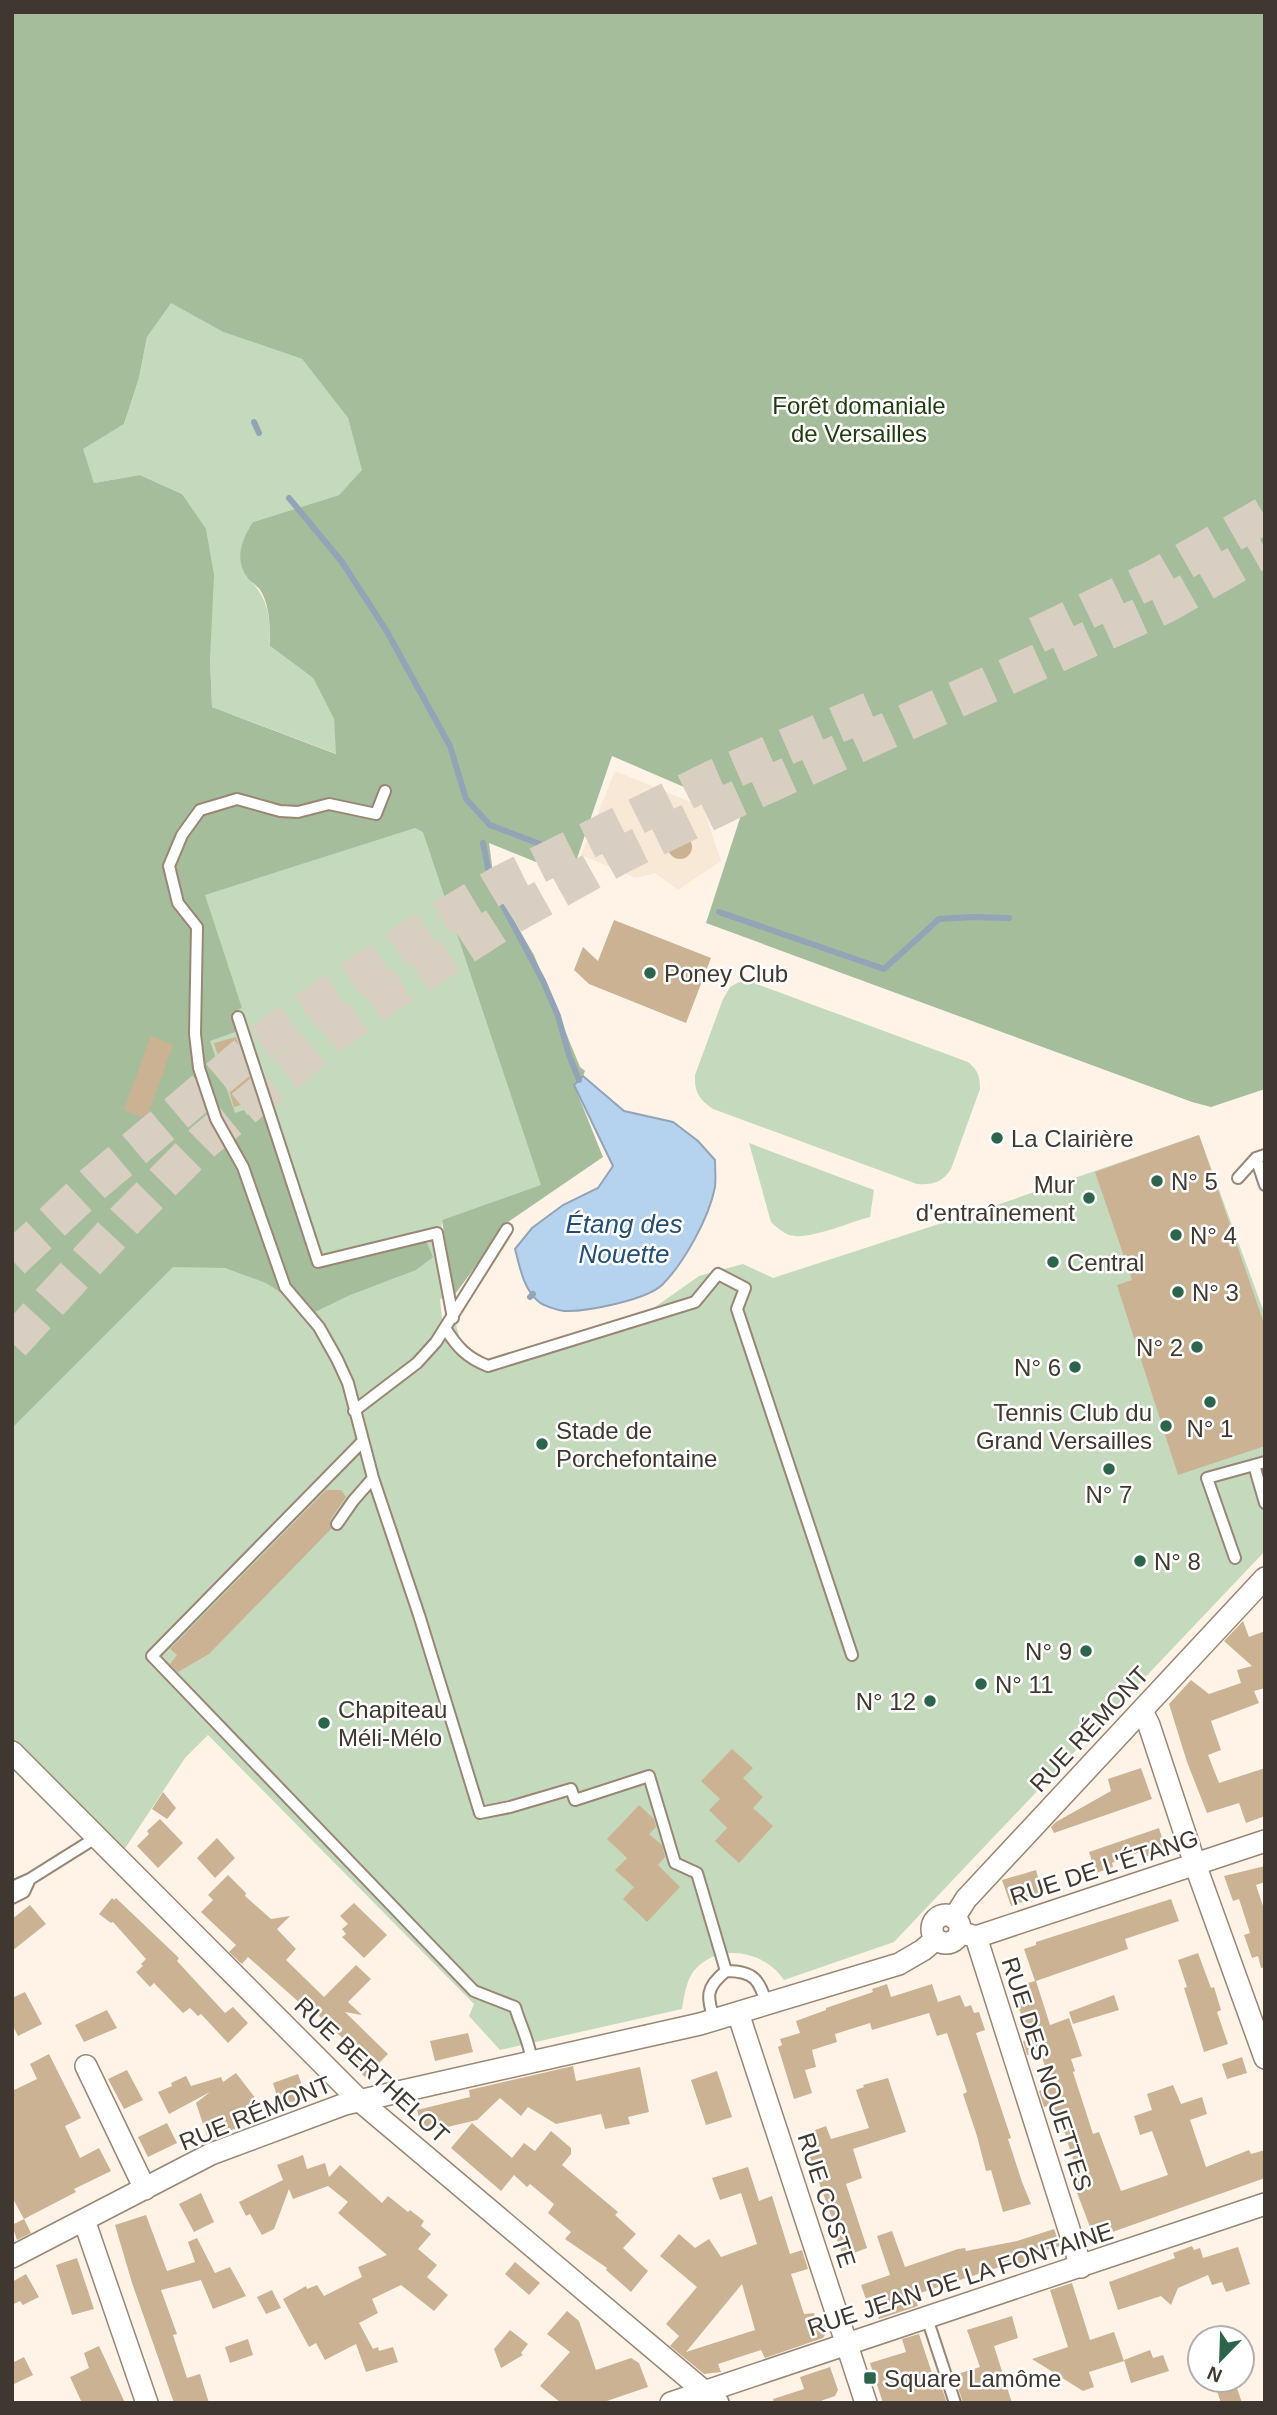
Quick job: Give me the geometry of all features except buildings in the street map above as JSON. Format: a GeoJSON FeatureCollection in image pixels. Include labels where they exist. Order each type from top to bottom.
{"type":"FeatureCollection","features":[{"type":"Feature","properties":{"kind":"street","name":"RUE RÉMONT"},"geometry":{"type":"LineString","coordinates":[[963,1929],[966,1899],[1265,1578]]}},
{"type":"Feature","properties":{"kind":"street"},"geometry":{"type":"LineString","coordinates":[[1142,1711],[1265,2058]]}},
{"type":"Feature","properties":{"kind":"street","name":"RUE BERTHELOT"},"geometry":{"type":"LineString","coordinates":[[12,1752],[360,2101],[711,2397]]}},
{"type":"Feature","properties":{"kind":"street","name":"RUE DE L'ÉTANG"},"geometry":{"type":"LineString","coordinates":[[963,1929],[1195,1864],[1265,1841]]}},
{"type":"Feature","properties":{"kind":"street","name":"RUE RÉMONT"},"geometry":{"type":"LineString","coordinates":[[12,2257],[211,2154],[360,2101],[714,2020],[767,2005],[899,1964],[923,1950],[936,1938],[932,1928],[935,1922],[945,1915],[963,1929]]}},
{"type":"Feature","properties":{"kind":"street","name":"RUE DES NOUETTES"},"geometry":{"type":"LineString","coordinates":[[963,1929],[1080,2267]]}},
{"type":"Feature","properties":{"kind":"street","name":"RUE COSTE"},"geometry":{"type":"LineString","coordinates":[[738,2013],[866,2403]]}},
{"type":"Feature","properties":{"kind":"street"},"geometry":{"type":"LineString","coordinates":[[86,2066],[145,2189]]}},
{"type":"Feature","properties":{"kind":"street","name":"RUE JEAN DE LA FONTAINE"},"geometry":{"type":"LineString","coordinates":[[671,2403],[711,2397],[847,2345],[1265,2204]]}},
{"type":"Feature","properties":{"kind":"street"},"geometry":{"type":"LineString","coordinates":[[84,2220],[148,2403]]}},
{"type":"Feature","properties":{"kind":"lane"},"geometry":{"type":"LineString","coordinates":[[385,791],[376,814],[329,804],[298,811],[280,811],[237,799],[200,810],[182,835],[169,866],[178,903],[197,927],[195,1034],[199,1068],[216,1119],[243,1167],[285,1287],[319,1327],[348,1383],[373,1478],[419,1615],[480,1813],[571,1789],[576,1800],[649,1776],[675,1863],[697,1873],[726,1971]]}},
{"type":"Feature","properties":{"kind":"lane"},"geometry":{"type":"LineString","coordinates":[[238,1017],[318,1262],[436,1233],[453,1318]]}},
{"type":"Feature","properties":{"kind":"lane"},"geometry":{"type":"LineString","coordinates":[[1238,1178],[1260,1157]]}},
{"type":"Feature","properties":{"kind":"lane"},"geometry":{"type":"LineString","coordinates":[[1260,1157],[1265,1185]]}},
{"type":"Feature","properties":{"kind":"lane"},"geometry":{"type":"LineString","coordinates":[[354,1411],[417,1363],[453,1318],[507,1229]]}},
{"type":"Feature","properties":{"kind":"lane"},"geometry":{"type":"LineString","coordinates":[[445,1328],[457,1346],[472,1360],[488,1366],[695,1302],[718,1275],[745,1288],[737,1309],[852,1656]]}},
{"type":"Feature","properties":{"kind":"lane"},"geometry":{"type":"LineString","coordinates":[[362,1442],[152,1656],[474,1991],[515,2007],[530,2044],[532,2062]]}},
{"type":"Feature","properties":{"kind":"lane"},"geometry":{"type":"LineString","coordinates":[[1235,1558],[1208,1478],[1260,1463],[1265,1503]]}},
{"type":"Feature","properties":{"kind":"lane"},"geometry":{"type":"LineString","coordinates":[[337,1524],[373,1478]]}},
{"type":"Feature","properties":{"kind":"lane"},"geometry":{"type":"LineString","coordinates":[[12,1898],[17,1883],[30,1880],[97,1837]]}},
{"type":"Feature","properties":{"kind":"lane"},"geometry":{"type":"LineString","coordinates":[[714,2020],[708,1994],[712,1985],[726,1971],[740,1971],[751,1975],[760,1983],[767,2005]]}},
{"type":"Feature","properties":{"kind":"lane"},"geometry":{"type":"LineString","coordinates":[[927,2318],[955,2403]]}},
{"type":"Feature","properties":{"kind":"shaded area"},"geometry":{"type":"Polygon","coordinates":[[[615,771],[703,807],[721,861],[678,890],[655,873],[636,878],[581,855],[615,771]]]}},
{"type":"Feature","properties":{"kind":"green space","name":"Forêt domaniale de Versailles"},"geometry":{"type":"Polygon","coordinates":[[[12,12],[1265,12],[1265,1089],[1211,1107],[1192,1102],[706,923],[742,812],[612,756],[571,876],[489,843],[495,888],[534,955],[580,1067],[585,1071],[574,1085],[603,1157],[508,1222],[453,1297],[442,1220],[541,1185],[423,832],[415,828],[205,895],[242,1008],[232,1012],[238,1031],[210,1041],[235,1113],[244,1110],[247,1115],[263,1110],[315,1264],[412,1232],[427,1243],[433,1257],[416,1270],[350,1295],[313,1313],[266,1283],[225,1268],[173,1267],[12,1428],[12,12]],[[171,303],[147,337],[139,378],[124,424],[83,449],[94,483],[140,475],[182,494],[206,529],[214,575],[210,659],[212,707],[336,754],[334,719],[313,678],[270,646],[265,599],[243,570],[240,556],[243,542],[253,522],[339,495],[362,470],[348,418],[302,359],[223,332],[171,303]]]}},
{"type":"Feature","properties":{"kind":"green space"},"geometry":{"type":"Polygon","coordinates":[[[170,302],[223,332],[302,359],[348,418],[363,470],[339,495],[253,522],[246,576],[254,584],[267,608],[270,646],[313,678],[334,719],[337,754],[212,707],[210,659],[182,494],[140,475],[94,483],[82,449],[124,424],[139,378],[147,337],[170,302]]]}},
{"type":"Feature","properties":{"kind":"green space","name":"Stade de Porchefontaine"},"geometry":{"type":"Polygon","coordinates":[[[194,740],[433,822],[542,1186],[442,1220],[441,1243],[453,1297],[440,1299],[443,1327],[456,1324],[466,1348],[490,1360],[645,1314],[699,1276],[743,1264],[773,1278],[1199,1135],[1265,1315],[1265,1551],[894,1942],[784,1980],[776,1970],[753,1957],[727,1953],[715,1956],[703,1962],[693,1972],[682,2009],[500,2050],[469,2016],[474,2004],[208,1735],[185,1758],[124,1850],[12,1741],[12,1246],[194,740]]]}},
{"type":"Feature","properties":{"kind":"green space"},"geometry":{"type":"Polygon","coordinates":[[[739,982],[754,983],[968,1062],[978,1074],[980,1089],[948,1174],[936,1182],[917,1184],[713,1109],[704,1102],[695,1086],[695,1075],[723,999],[730,987],[739,982]]]}},
{"type":"Feature","properties":{"kind":"green space"},"geometry":{"type":"Polygon","coordinates":[[[749,1143],[874,1190],[870,1217],[807,1235],[789,1235],[784,1232],[771,1222],[749,1143]]]}},
{"type":"Feature","properties":{"kind":"water","name":"Étang des Nouette"},"geometry":{"type":"Polygon","coordinates":[[[583,1076],[624,1111],[673,1122],[698,1141],[715,1160],[715,1184],[712,1199],[694,1239],[679,1265],[662,1285],[643,1296],[615,1304],[564,1311],[544,1305],[529,1291],[515,1249],[532,1228],[563,1205],[598,1188],[613,1166],[574,1085],[583,1076]]]}},
{"type":"Feature","properties":{"kind":"waterway"},"geometry":{"type":"LineString","coordinates":[[254,422],[259,433]]}},
{"type":"Feature","properties":{"kind":"waterway"},"geometry":{"type":"LineString","coordinates":[[289,498],[342,562],[386,630],[450,746],[466,799],[490,825],[566,854]]}},
{"type":"Feature","properties":{"kind":"waterway"},"geometry":{"type":"LineString","coordinates":[[483,843],[491,883],[543,981],[558,1016],[579,1080]]}},
{"type":"Feature","properties":{"kind":"waterway"},"geometry":{"type":"LineString","coordinates":[[719,912],[884,969],[939,919],[1009,918]]}},
{"type":"Feature","properties":{"kind":"waterway"},"geometry":{"type":"LineString","coordinates":[[530,1297],[533,1294]]}},
{"type":"Feature","properties":{"kind":"tunnel"},"geometry":{"type":"LineString","coordinates":[[1037,635],[1155,578],[1265,515]]}},
{"type":"Feature","properties":{"kind":"tunnel"},"geometry":{"type":"LineString","coordinates":[[12,1343],[128,1217],[204,1141],[331,1036],[387,996],[513,915],[621,855],[728,803],[1165,605],[1265,548]]}},
{"type":"Feature","properties":{"kind":"tunnel"},"geometry":{"type":"LineString","coordinates":[[12,1260],[93,1184],[256,1046],[430,926],[502,883],[712,779],[885,704]]}},
{"type":"Feature","properties":{"kind":"place","name":"Poney Club"},"geometry":{"type":"Point","coordinates":[650,973]}},
{"type":"Feature","properties":{"kind":"place","name":"La Clairière"},"geometry":{"type":"Point","coordinates":[997,1138]}},
{"type":"Feature","properties":{"kind":"place","name":"N° 5"},"geometry":{"type":"Point","coordinates":[1157,1181]}},
{"type":"Feature","properties":{"kind":"place","name":"Mur d'entraînement"},"geometry":{"type":"Point","coordinates":[1089,1198]}},
{"type":"Feature","properties":{"kind":"place","name":"N° 4"},"geometry":{"type":"Point","coordinates":[1176,1235]}},
{"type":"Feature","properties":{"kind":"place","name":"Central"},"geometry":{"type":"Point","coordinates":[1053,1262]}},
{"type":"Feature","properties":{"kind":"place","name":"N° 3"},"geometry":{"type":"Point","coordinates":[1178,1292]}},
{"type":"Feature","properties":{"kind":"place","name":"N° 2"},"geometry":{"type":"Point","coordinates":[1197,1347]}},
{"type":"Feature","properties":{"kind":"place","name":"N° 6"},"geometry":{"type":"Point","coordinates":[1075,1367]}},
{"type":"Feature","properties":{"kind":"place","name":"N° 1"},"geometry":{"type":"Point","coordinates":[1210,1402]}},
{"type":"Feature","properties":{"kind":"place","name":"Tennis Club du Grand Versailles"},"geometry":{"type":"Point","coordinates":[1166,1426]}},
{"type":"Feature","properties":{"kind":"place","name":"Stade de Porchefontaine"},"geometry":{"type":"Point","coordinates":[542,1444]}},
{"type":"Feature","properties":{"kind":"place","name":"N° 7"},"geometry":{"type":"Point","coordinates":[1109,1469]}},
{"type":"Feature","properties":{"kind":"place","name":"N° 8"},"geometry":{"type":"Point","coordinates":[1140,1561]}},
{"type":"Feature","properties":{"kind":"place","name":"N° 9"},"geometry":{"type":"Point","coordinates":[1086,1651]}},
{"type":"Feature","properties":{"kind":"place","name":"N° 11"},"geometry":{"type":"Point","coordinates":[981,1684]}},
{"type":"Feature","properties":{"kind":"place","name":"N° 12"},"geometry":{"type":"Point","coordinates":[930,1701]}},
{"type":"Feature","properties":{"kind":"place","name":"Chapiteau Méli-Mélo"},"geometry":{"type":"Point","coordinates":[324,1723]}},
{"type":"Feature","properties":{"kind":"place","name":"Square Lamôme"},"geometry":{"type":"Point","coordinates":[870,2378]}}]}
